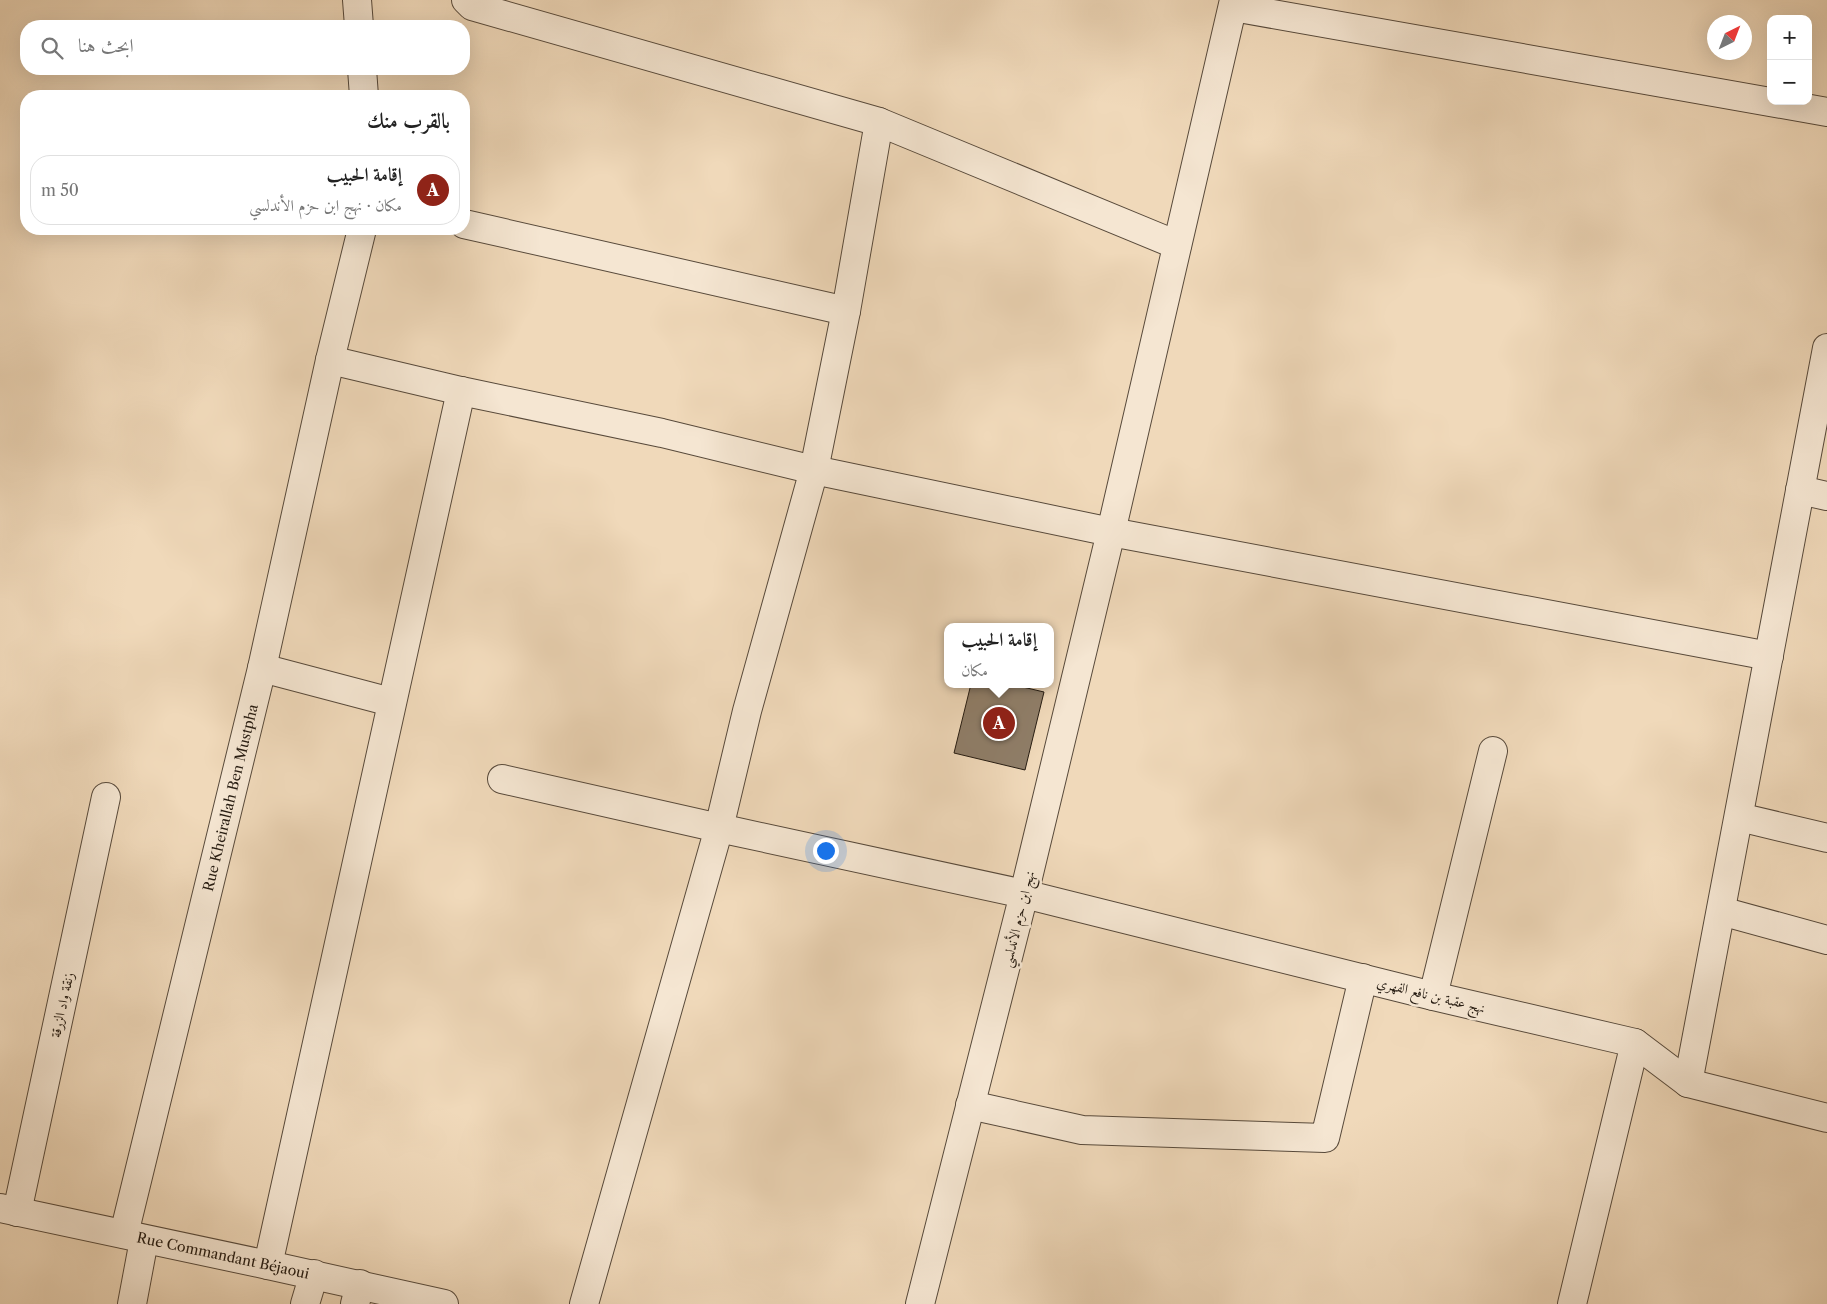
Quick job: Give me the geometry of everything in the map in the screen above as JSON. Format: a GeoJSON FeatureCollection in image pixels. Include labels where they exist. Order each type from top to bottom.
{"type":"FeatureCollection","features":[{"type":"Feature","properties":{"kind":"street"},"geometry":{"type":"LineString","coordinates":[[357,0],[359,20]]}},
{"type":"Feature","properties":{"kind":"street"},"geometry":{"type":"LineString","coordinates":[[466,0],[472,6],[879,122],[1177,245]]}},
{"type":"Feature","properties":{"kind":"street"},"geometry":{"type":"LineString","coordinates":[[1234,3],[1827,112]]}},
{"type":"Feature","properties":{"kind":"street","name":"نهج ابن حزم الأندلسي"},"geometry":{"type":"LineString","coordinates":[[920,1304],[1024,894],[1111,532],[1234,3]]}},
{"type":"Feature","properties":{"kind":"street"},"geometry":{"type":"LineString","coordinates":[[362,75],[364,90]]}},
{"type":"Feature","properties":{"kind":"street"},"geometry":{"type":"LineString","coordinates":[[584,1304],[719,828],[747,711],[814,470],[846,311],[879,122]]}},
{"type":"Feature","properties":{"kind":"street"},"geometry":{"type":"LineString","coordinates":[[470,225],[846,311]]}},
{"type":"Feature","properties":{"kind":"street","name":"Rue Kheirallah Ben Mustpha"},"geometry":{"type":"LineString","coordinates":[[132,1304],[134,1237],[330,360],[361,235]]}},
{"type":"Feature","properties":{"kind":"street"},"geometry":{"type":"LineString","coordinates":[[1688,1083],[1827,348]]}},
{"type":"Feature","properties":{"kind":"street"},"geometry":{"type":"LineString","coordinates":[[330,360],[662,433],[814,470],[1111,532],[1769,656]]}},
{"type":"Feature","properties":{"kind":"street"},"geometry":{"type":"LineString","coordinates":[[268,1265],[461,390]]}},
{"type":"Feature","properties":{"kind":"street"},"geometry":{"type":"LineString","coordinates":[[1800,490],[1827,496]]}},
{"type":"Feature","properties":{"kind":"street"},"geometry":{"type":"LineString","coordinates":[[262,668],[391,702]]}},
{"type":"Feature","properties":{"kind":"street"},"geometry":{"type":"LineString","coordinates":[[1433,996],[1493,751]]}},
{"type":"Feature","properties":{"kind":"street","name":"نهج عقبة بن نافع الفهري"},"geometry":{"type":"LineString","coordinates":[[502,779],[1024,894],[1433,996],[1635,1043],[1688,1083],[1827,1118]]}},
{"type":"Feature","properties":{"kind":"street","name":"زنقة واد الزرقة"},"geometry":{"type":"LineString","coordinates":[[9,1210],[106,798]]}},
{"type":"Feature","properties":{"kind":"street"},"geometry":{"type":"LineString","coordinates":[[1738,817],[1827,838]]}},
{"type":"Feature","properties":{"kind":"street"},"geometry":{"type":"LineString","coordinates":[[1721,911],[1827,940]]}},
{"type":"Feature","properties":{"kind":"street"},"geometry":{"type":"LineString","coordinates":[[970,1105],[1082,1130],[1325,1138],[1363,978]]}},
{"type":"Feature","properties":{"kind":"street"},"geometry":{"type":"LineString","coordinates":[[1572,1304],[1635,1043]]}},
{"type":"Feature","properties":{"kind":"street","name":"Rue Commandant Béjaoui"},"geometry":{"type":"LineString","coordinates":[[9,1210],[314,1274],[358,1294],[444,1304]]}},
{"type":"Feature","properties":{"kind":"street"},"geometry":{"type":"LineString","coordinates":[[305,1304],[314,1274]]}},
{"type":"Feature","properties":{"kind":"building"},"geometry":{"type":"Polygon","coordinates":[[[970,688],[1027,688],[1044,692],[1025,770],[954,753],[970,688]]]}},
{"type":"Feature","properties":{"kind":"place","name":"إقامة الحبيب"},"geometry":{"type":"Point","coordinates":[999,723]}}]}
